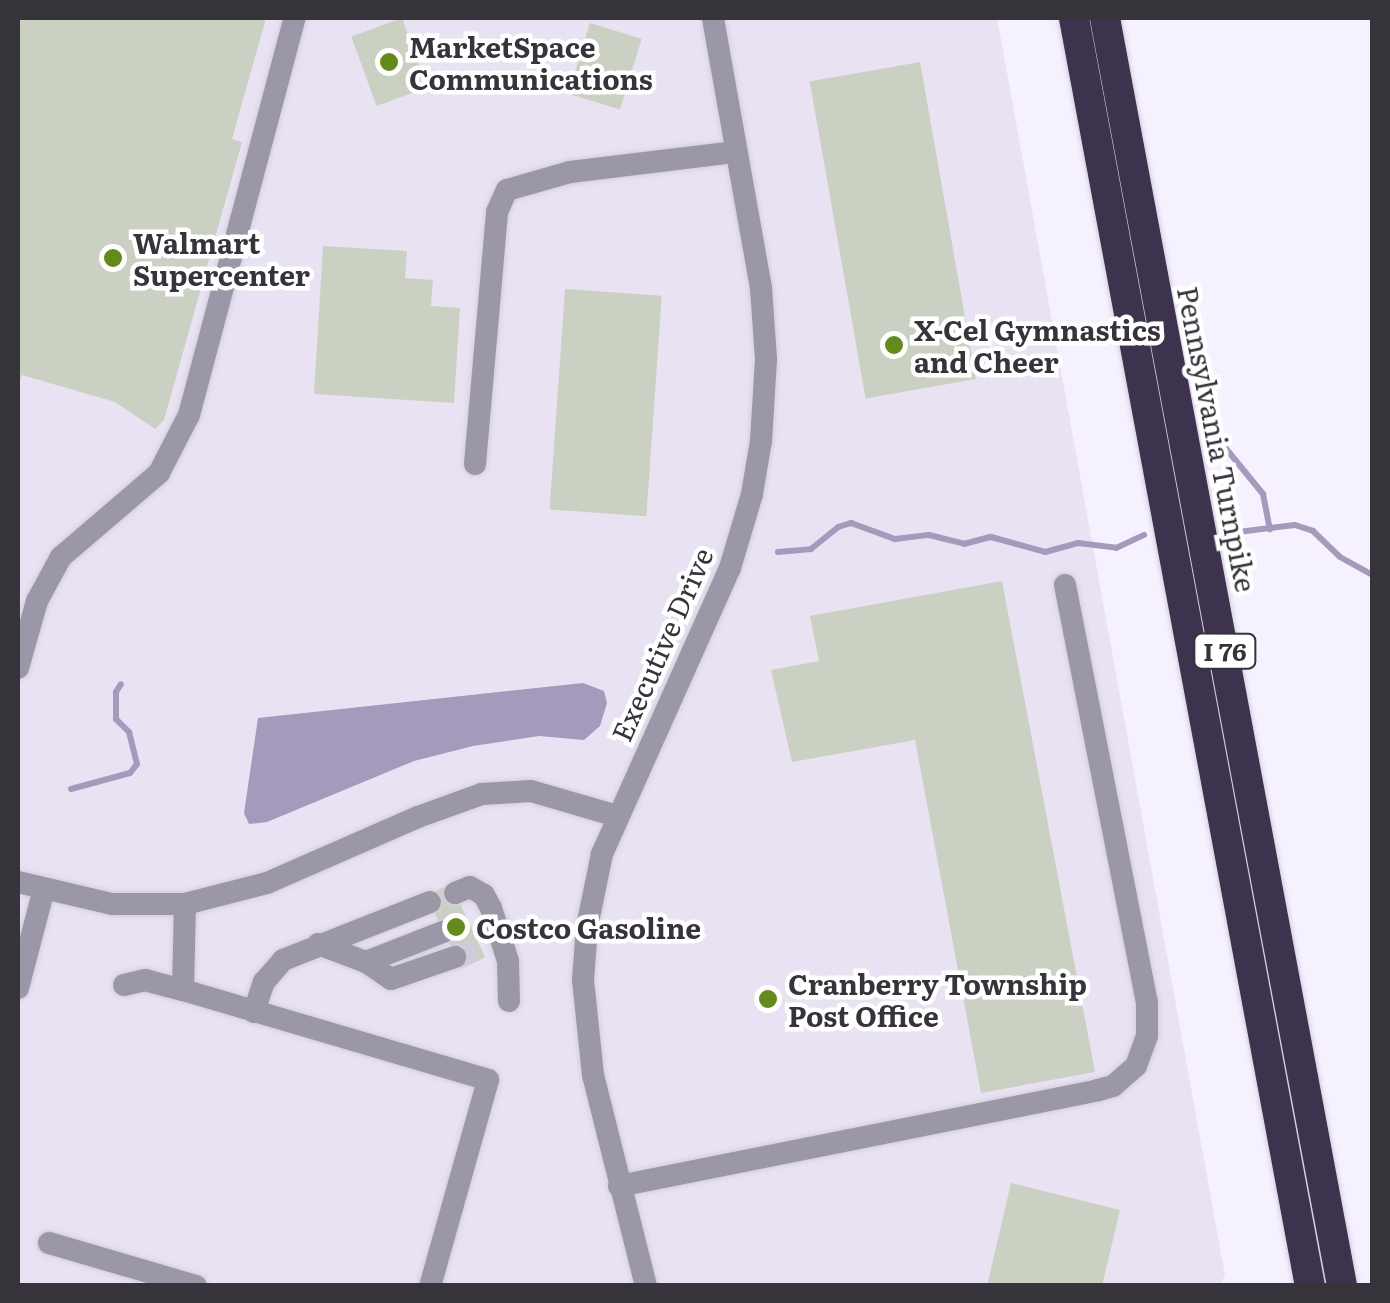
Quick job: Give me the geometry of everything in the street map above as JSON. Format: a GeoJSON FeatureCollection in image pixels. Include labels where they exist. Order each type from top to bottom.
{"type":"FeatureCollection","features":[{"type":"Feature","properties":{"kind":"highway","name":"I 76"},"geometry":{"type":"LineString","coordinates":[[1074,18],[1310,1286]]}},
{"type":"Feature","properties":{"kind":"highway","name":"Pennsylvania Turnpike"},"geometry":{"type":"LineString","coordinates":[[1105,18],[1342,1286]]}},
{"type":"Feature","properties":{"kind":"street"},"geometry":{"type":"LineString","coordinates":[[18,668],[37,601],[60,557],[158,473],[188,415],[295,18]]}},
{"type":"Feature","properties":{"kind":"street","name":"Executive Drive"},"geometry":{"type":"LineString","coordinates":[[646,1286],[593,1075],[583,1002],[587,927],[602,854],[718,600],[756,471],[766,392],[764,315],[712,18]]}},
{"type":"Feature","properties":{"kind":"street"},"geometry":{"type":"LineString","coordinates":[[475,464],[496,212],[507,190],[570,172],[736,152]]}},
{"type":"Feature","properties":{"kind":"street"},"geometry":{"type":"LineString","coordinates":[[618,1186],[1098,1090],[1113,1086],[1136,1066],[1147,1036],[1147,1003],[1065,585]]}},
{"type":"Feature","properties":{"kind":"street"},"geometry":{"type":"LineString","coordinates":[[18,882],[112,904],[185,904],[267,883],[418,816],[482,794],[531,791],[617,816]]}},
{"type":"Feature","properties":{"kind":"street"},"geometry":{"type":"LineString","coordinates":[[455,893],[470,886],[484,896],[493,914],[492,944],[508,961],[509,1001]]}},
{"type":"Feature","properties":{"kind":"street"},"geometry":{"type":"LineString","coordinates":[[18,988],[44,889]]}},
{"type":"Feature","properties":{"kind":"street"},"geometry":{"type":"LineString","coordinates":[[254,1012],[274,968],[318,944],[430,902]]}},
{"type":"Feature","properties":{"kind":"street"},"geometry":{"type":"LineString","coordinates":[[183,990],[185,904]]}},
{"type":"Feature","properties":{"kind":"street"},"geometry":{"type":"LineString","coordinates":[[469,922],[493,914]]}},
{"type":"Feature","properties":{"kind":"street"},"geometry":{"type":"LineString","coordinates":[[366,962],[443,932]]}},
{"type":"Feature","properties":{"kind":"street"},"geometry":{"type":"LineString","coordinates":[[318,944],[366,962],[391,979],[454,958]]}},
{"type":"Feature","properties":{"kind":"street"},"geometry":{"type":"LineString","coordinates":[[124,985],[146,980],[488,1080],[430,1286]]}},
{"type":"Feature","properties":{"kind":"street"},"geometry":{"type":"LineString","coordinates":[[49,1243],[196,1286]]}},
{"type":"Feature","properties":{"kind":"shaded area"},"geometry":{"type":"Polygon","coordinates":[[[18,18],[997,18],[1225,1275],[1220,1285],[18,1285],[18,18]]]}},
{"type":"Feature","properties":{"kind":"shaded area"},"geometry":{"type":"Polygon","coordinates":[[[583,683],[604,691],[607,703],[600,726],[584,740],[539,736],[473,746],[414,761],[267,822],[249,824],[244,813],[258,718],[583,683]]]}},
{"type":"Feature","properties":{"kind":"building","name":"Walmart Supercenter"},"geometry":{"type":"Polygon","coordinates":[[[18,18],[266,18],[232,139],[242,142],[164,420],[155,429],[115,402],[22,375],[18,386],[18,18]]]}},
{"type":"Feature","properties":{"kind":"building","name":"MarketSpace Communications"},"geometry":{"type":"Polygon","coordinates":[[[402,18],[427,88],[377,106],[351,36],[402,18]]]}},
{"type":"Feature","properties":{"kind":"building"},"geometry":{"type":"Polygon","coordinates":[[[590,23],[642,39],[620,110],[568,94],[590,23]]]}},
{"type":"Feature","properties":{"kind":"building"},"geometry":{"type":"Polygon","coordinates":[[[920,62],[976,379],[866,399],[810,81],[920,62]]]}},
{"type":"Feature","properties":{"kind":"building"},"geometry":{"type":"Polygon","coordinates":[[[323,246],[407,251],[405,278],[433,280],[431,306],[460,308],[454,403],[314,394],[323,246]]]}},
{"type":"Feature","properties":{"kind":"building"},"geometry":{"type":"Polygon","coordinates":[[[565,289],[662,296],[646,516],[550,509],[565,289]]]}},
{"type":"Feature","properties":{"kind":"building"},"geometry":{"type":"Polygon","coordinates":[[[1002,581],[1095,1072],[981,1093],[915,740],[792,762],[771,670],[819,661],[810,616],[1002,581]]]}},
{"type":"Feature","properties":{"kind":"building","name":"Costco Gasoline"},"geometry":{"type":"Polygon","coordinates":[[[451,884],[485,957],[461,969],[427,895],[451,884]]]}},
{"type":"Feature","properties":{"kind":"building"},"geometry":{"type":"Polygon","coordinates":[[[1011,1183],[1120,1210],[1102,1286],[987,1286],[1011,1183]]]}},
{"type":"Feature","properties":{"kind":"waterway"},"geometry":{"type":"LineString","coordinates":[[1219,440],[1263,494],[1270,529]]}},
{"type":"Feature","properties":{"kind":"waterway"},"geometry":{"type":"LineString","coordinates":[[778,552],[811,549],[838,527],[851,523],[895,539],[929,535],[964,544],[991,537],[1045,552],[1078,543],[1116,548],[1144,535]]}},
{"type":"Feature","properties":{"kind":"waterway"},"geometry":{"type":"LineString","coordinates":[[1230,533],[1295,525],[1313,531],[1340,557],[1372,575]]}},
{"type":"Feature","properties":{"kind":"waterway"},"geometry":{"type":"LineString","coordinates":[[71,789],[130,773],[137,764],[129,732],[116,719],[116,692],[121,684]]}},
{"type":"Feature","properties":{"kind":"tunnel"},"geometry":{"type":"LineString","coordinates":[[443,932],[469,923]]}},
{"type":"Feature","properties":{"kind":"tunnel"},"geometry":{"type":"LineString","coordinates":[[455,957],[481,948]]}},
{"type":"Feature","properties":{"kind":"place","name":"MarketSpace Communications"},"geometry":{"type":"Point","coordinates":[389,62]}},
{"type":"Feature","properties":{"kind":"place","name":"Walmart Supercenter"},"geometry":{"type":"Point","coordinates":[113,258]}},
{"type":"Feature","properties":{"kind":"place","name":"X-Cel Gymnastics and Cheer"},"geometry":{"type":"Point","coordinates":[894,345]}},
{"type":"Feature","properties":{"kind":"place","name":"Costco Gasoline"},"geometry":{"type":"Point","coordinates":[456,927]}},
{"type":"Feature","properties":{"kind":"place","name":"Cranberry Township Post Office"},"geometry":{"type":"Point","coordinates":[768,999]}}]}
